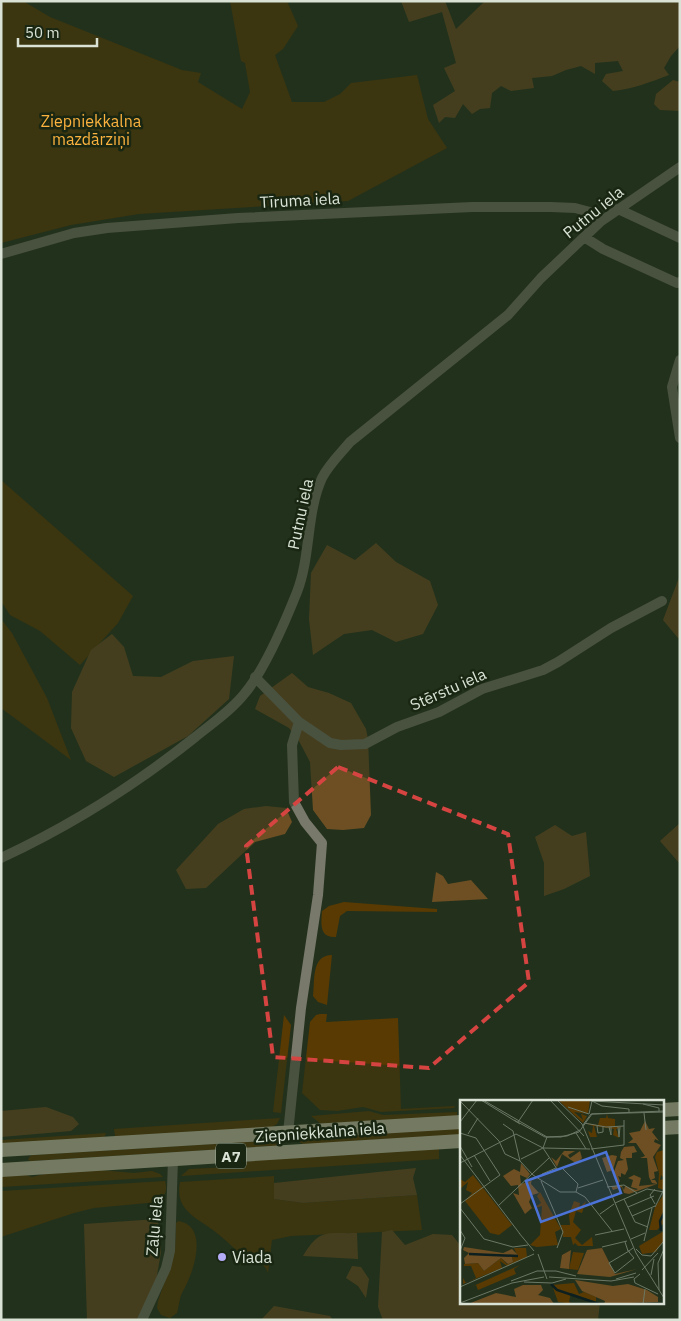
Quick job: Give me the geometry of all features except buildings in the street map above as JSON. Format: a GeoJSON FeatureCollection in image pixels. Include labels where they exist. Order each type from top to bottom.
{"type":"FeatureCollection","features":[{"type":"Feature","properties":{"kind":"highway"},"geometry":{"type":"LineString","coordinates":[[664,1110],[680,1109]]}},
{"type":"Feature","properties":{"kind":"highway","name":"Ziepniekkalna iela"},"geometry":{"type":"LineString","coordinates":[[1,1150],[460,1122]]}},
{"type":"Feature","properties":{"kind":"highway"},"geometry":{"type":"LineString","coordinates":[[664,1128],[680,1127]]}},
{"type":"Feature","properties":{"kind":"highway"},"geometry":{"type":"LineString","coordinates":[[278,1152],[287,1146],[289,1141],[288,1133]]}},
{"type":"Feature","properties":{"kind":"highway","name":"Ziepniekkalna iela"},"geometry":{"type":"LineString","coordinates":[[1,1170],[460,1141]]}},
{"type":"Feature","properties":{"kind":"highway"},"geometry":{"type":"LineString","coordinates":[[23,1168],[19,1159],[25,1149]]}},
{"type":"Feature","properties":{"kind":"street","name":"Putnu iela"},"geometry":{"type":"LineString","coordinates":[[1,858],[114,796],[145,776],[234,706],[246,692],[274,644],[298,591],[316,496],[323,477],[335,459],[350,442],[508,314],[541,278],[600,222],[678,171]]}},
{"type":"Feature","properties":{"kind":"street","name":"Tīruma iela"},"geometry":{"type":"LineString","coordinates":[[1,254],[74,233],[107,228],[238,218],[472,207],[551,207],[575,208],[590,212],[600,222]]}},
{"type":"Feature","properties":{"kind":"street"},"geometry":{"type":"LineString","coordinates":[[618,209],[680,238]]}},
{"type":"Feature","properties":{"kind":"street"},"geometry":{"type":"LineString","coordinates":[[584,237],[611,252],[676,282],[680,282]]}},
{"type":"Feature","properties":{"kind":"street"},"geometry":{"type":"LineString","coordinates":[[680,360],[672,387],[680,438]]}},
{"type":"Feature","properties":{"kind":"street","name":"Stērstu iela"},"geometry":{"type":"LineString","coordinates":[[255,677],[299,722],[330,743],[341,745],[365,744],[398,727],[439,712],[482,689],[543,670],[611,628],[662,601]]}},
{"type":"Feature","properties":{"kind":"street"},"geometry":{"type":"LineString","coordinates":[[288,1133],[301,1008],[318,895],[322,843],[305,822],[294,802],[292,745],[299,722]]}},
{"type":"Feature","properties":{"kind":"street","name":"Zāļu iela"},"geometry":{"type":"LineString","coordinates":[[142,1320],[166,1268],[170,1251],[173,1159]]}},
{"type":"Feature","properties":{"kind":"highlighted area"},"geometry":{"type":"Polygon","coordinates":[[[338,767],[508,834],[529,982],[429,1068],[273,1057],[246,846],[338,767]]]}},
{"type":"Feature","properties":{"kind":"green space","name":"Ziepniekkalna mazdārziņi"},"geometry":{"type":"Polygon","coordinates":[[[1,1],[23,1],[50,17],[182,70],[201,73],[198,82],[242,109],[250,92],[245,63],[241,61],[230,1],[287,1],[298,26],[283,49],[275,55],[292,102],[324,102],[340,94],[351,83],[417,75],[428,119],[447,148],[348,201],[139,214],[71,225],[1,243],[1,1]]]}},
{"type":"Feature","properties":{"kind":"green space"},"geometry":{"type":"Polygon","coordinates":[[[1,480],[133,596],[118,623],[80,665],[40,631],[10,615],[1,601],[1,480]]]}},
{"type":"Feature","properties":{"kind":"green space"},"geometry":{"type":"Polygon","coordinates":[[[1,619],[12,633],[47,698],[71,760],[1,708],[1,619]]]}},
{"type":"Feature","properties":{"kind":"green space"},"geometry":{"type":"Polygon","coordinates":[[[344,902],[437,909],[437,912],[347,911],[340,916],[336,937],[330,937],[322,929],[322,911],[329,906],[344,902]]]}},
{"type":"Feature","properties":{"kind":"green space"},"geometry":{"type":"Polygon","coordinates":[[[332,955],[327,1005],[318,1002],[313,996],[314,976],[320,959],[332,955]]]}},
{"type":"Feature","properties":{"kind":"green space"},"geometry":{"type":"Polygon","coordinates":[[[327,1014],[326,1022],[398,1018],[401,1109],[455,1106],[454,1108],[381,1112],[363,1107],[337,1111],[320,1110],[302,1093],[310,1022],[316,1015],[327,1014]]]}},
{"type":"Feature","properties":{"kind":"green space"},"geometry":{"type":"Polygon","coordinates":[[[284,1015],[291,1025],[281,1113],[273,1112],[284,1015]]]}},
{"type":"Feature","properties":{"kind":"green space"},"geometry":{"type":"Polygon","coordinates":[[[369,1111],[383,1115],[457,1112],[457,1117],[321,1124],[311,1116],[369,1111]]]}},
{"type":"Feature","properties":{"kind":"green space"},"geometry":{"type":"Polygon","coordinates":[[[280,1118],[277,1124],[270,1128],[120,1139],[115,1136],[114,1129],[280,1118]]]}},
{"type":"Feature","properties":{"kind":"green space"},"geometry":{"type":"Polygon","coordinates":[[[460,1128],[460,1135],[305,1145],[299,1142],[302,1138],[460,1128]]]}},
{"type":"Feature","properties":{"kind":"green space"},"geometry":{"type":"Polygon","coordinates":[[[106,1133],[104,1138],[1,1144],[1,1140],[106,1133]]]}},
{"type":"Feature","properties":{"kind":"green space"},"geometry":{"type":"Polygon","coordinates":[[[277,1141],[276,1146],[28,1160],[33,1155],[277,1141]]]}},
{"type":"Feature","properties":{"kind":"green space"},"geometry":{"type":"Polygon","coordinates":[[[439,1149],[439,1159],[181,1176],[189,1169],[230,1167],[254,1160],[439,1149]]]}},
{"type":"Feature","properties":{"kind":"green space"},"geometry":{"type":"Polygon","coordinates":[[[100,1170],[134,1173],[152,1171],[163,1177],[1,1187],[1,1176],[24,1174],[32,1177],[48,1173],[100,1170]]]}},
{"type":"Feature","properties":{"kind":"green space"},"geometry":{"type":"Polygon","coordinates":[[[274,1176],[274,1199],[303,1203],[417,1195],[422,1230],[291,1236],[272,1240],[268,1273],[264,1266],[243,1256],[190,1213],[184,1207],[179,1192],[180,1182],[274,1176]]]}},
{"type":"Feature","properties":{"kind":"green space"},"geometry":{"type":"Polygon","coordinates":[[[165,1181],[165,1193],[158,1202],[94,1208],[1,1237],[1,1191],[165,1181]]]}},
{"type":"Feature","properties":{"kind":"green space"},"geometry":{"type":"Polygon","coordinates":[[[178,1221],[188,1225],[194,1232],[196,1252],[191,1274],[181,1297],[177,1313],[170,1318],[161,1315],[157,1308],[175,1251],[176,1223],[178,1221]]]}},
{"type":"Feature","properties":{"kind":"shaded area"},"geometry":{"type":"Polygon","coordinates":[[[401,1],[445,1],[456,29],[485,1],[680,1],[678,3],[680,5],[680,46],[664,68],[669,75],[641,85],[613,91],[602,81],[606,74],[623,71],[618,61],[595,63],[595,74],[581,66],[552,76],[532,78],[534,88],[511,91],[501,86],[492,93],[490,108],[480,109],[472,114],[463,104],[455,118],[445,117],[439,123],[433,105],[455,91],[444,68],[456,63],[442,12],[409,22],[401,1]]]}},
{"type":"Feature","properties":{"kind":"shaded area"},"geometry":{"type":"Polygon","coordinates":[[[673,80],[680,82],[680,111],[660,110],[654,104],[656,94],[673,80]]]}},
{"type":"Feature","properties":{"kind":"shaded area"},"geometry":{"type":"Polygon","coordinates":[[[376,543],[396,562],[430,581],[438,605],[423,634],[396,642],[372,630],[344,634],[313,655],[309,619],[311,573],[327,545],[355,560],[376,543]]]}},
{"type":"Feature","properties":{"kind":"shaded area"},"geometry":{"type":"Polygon","coordinates":[[[680,575],[680,637],[678,638],[663,620],[680,575]]]}},
{"type":"Feature","properties":{"kind":"shaded area"},"geometry":{"type":"Polygon","coordinates":[[[112,634],[124,647],[133,676],[161,677],[193,661],[234,656],[229,699],[188,736],[114,777],[86,761],[71,728],[72,692],[91,650],[112,634]]]}},
{"type":"Feature","properties":{"kind":"shaded area"},"geometry":{"type":"Polygon","coordinates":[[[292,673],[308,687],[329,693],[351,703],[366,729],[371,815],[364,828],[327,829],[313,810],[310,762],[299,741],[289,728],[255,709],[260,696],[292,673]]]}},
{"type":"Feature","properties":{"kind":"shaded area"},"geometry":{"type":"Polygon","coordinates":[[[266,806],[286,808],[292,822],[285,834],[255,842],[206,888],[186,889],[176,870],[218,824],[244,809],[266,806]]]}},
{"type":"Feature","properties":{"kind":"shaded area"},"geometry":{"type":"Polygon","coordinates":[[[680,823],[680,864],[660,841],[680,823]]]}},
{"type":"Feature","properties":{"kind":"shaded area"},"geometry":{"type":"Polygon","coordinates":[[[555,825],[572,836],[586,832],[590,876],[564,889],[544,896],[544,863],[535,837],[555,825]]]}},
{"type":"Feature","properties":{"kind":"shaded area"},"geometry":{"type":"Polygon","coordinates":[[[436,872],[443,876],[448,884],[471,880],[488,899],[432,902],[436,872]]]}},
{"type":"Feature","properties":{"kind":"shaded area"},"geometry":{"type":"Polygon","coordinates":[[[46,1107],[73,1117],[79,1124],[71,1131],[1,1137],[1,1111],[46,1107]]]}},
{"type":"Feature","properties":{"kind":"shaded area"},"geometry":{"type":"Polygon","coordinates":[[[416,1168],[413,1178],[417,1195],[303,1203],[274,1199],[274,1183],[416,1168]]]}},
{"type":"Feature","properties":{"kind":"shaded area"},"geometry":{"type":"Polygon","coordinates":[[[158,1219],[161,1252],[156,1281],[138,1320],[87,1320],[84,1224],[158,1219]]]}},
{"type":"Feature","properties":{"kind":"shaded area"},"geometry":{"type":"Polygon","coordinates":[[[392,1230],[405,1245],[433,1234],[452,1235],[460,1245],[460,1304],[600,1304],[598,1320],[383,1320],[378,1307],[382,1232],[392,1230]]]}},
{"type":"Feature","properties":{"kind":"shaded area"},"geometry":{"type":"Polygon","coordinates":[[[357,1233],[358,1259],[303,1256],[314,1241],[325,1234],[357,1233]]]}},
{"type":"Feature","properties":{"kind":"shaded area"},"geometry":{"type":"Polygon","coordinates":[[[352,1266],[361,1267],[369,1279],[366,1298],[358,1286],[346,1278],[352,1266]]]}},
{"type":"Feature","properties":{"kind":"shaded area"},"geometry":{"type":"Polygon","coordinates":[[[274,1306],[330,1316],[333,1320],[261,1320],[274,1306]]]}},
{"type":"Feature","properties":{"kind":"place","name":"Viada"},"geometry":{"type":"Point","coordinates":[222,1257]}}]}
